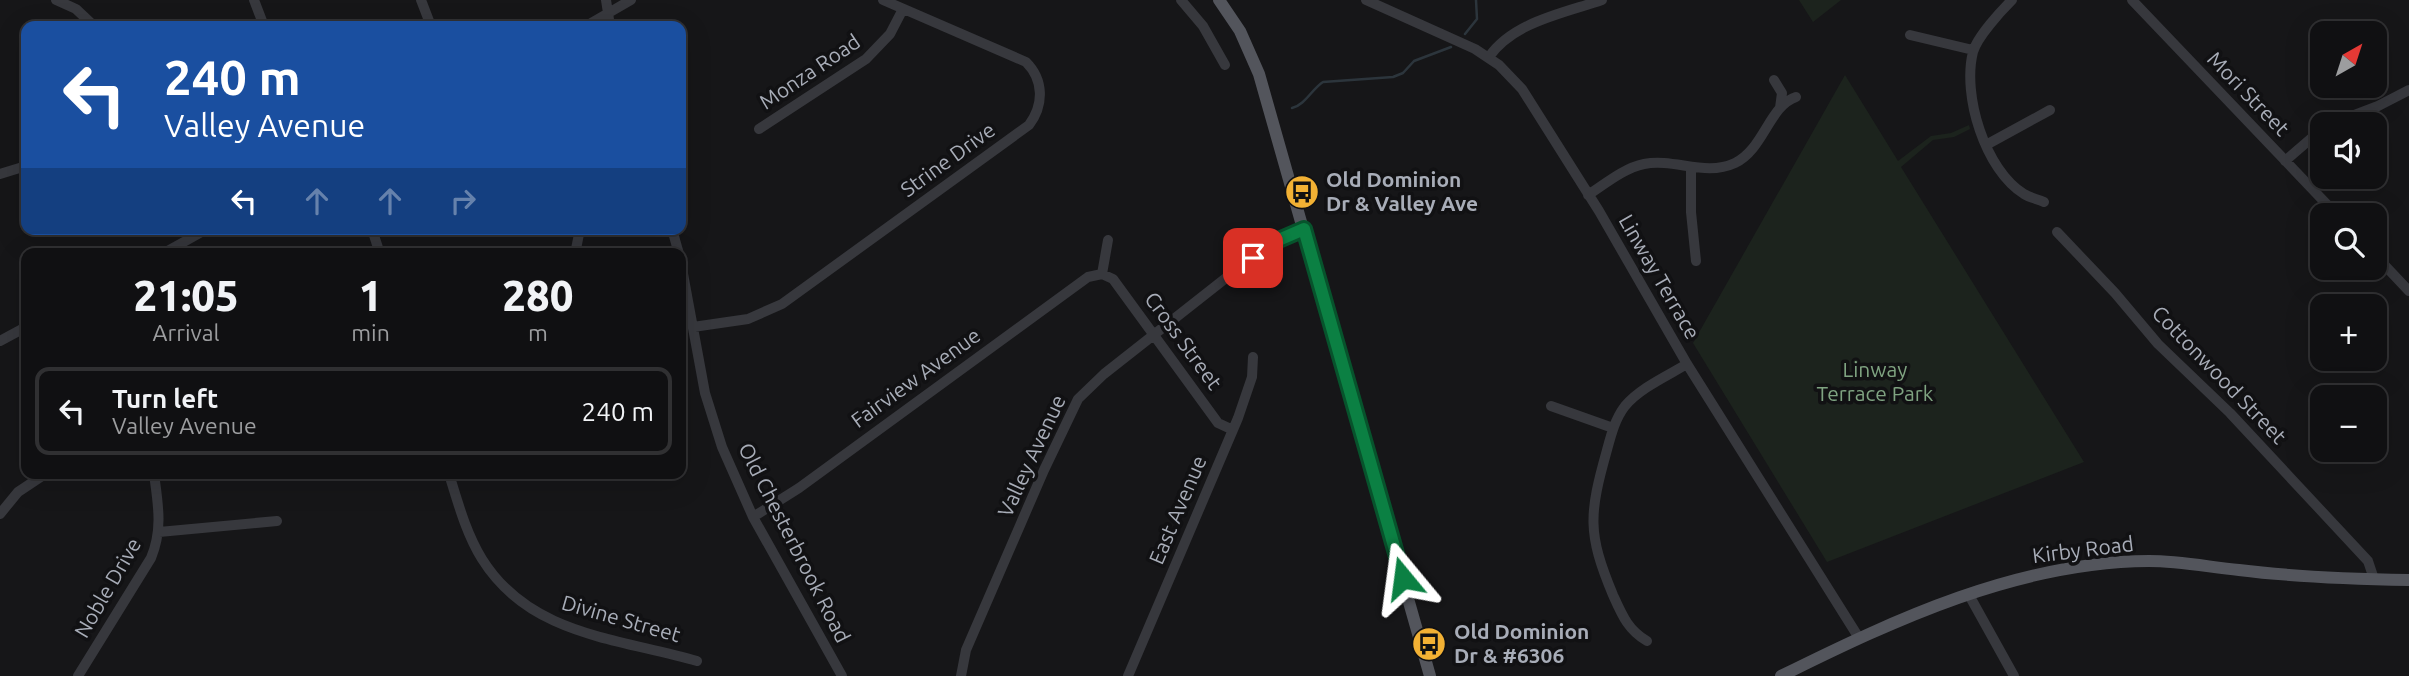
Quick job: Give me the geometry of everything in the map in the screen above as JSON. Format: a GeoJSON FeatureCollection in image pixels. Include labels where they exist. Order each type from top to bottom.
{"type":"FeatureCollection","features":[{"type":"Feature","properties":{"kind":"main road"},"geometry":{"type":"LineString","coordinates":[[1219,0],[1240,31],[1259,74],[1430,676]]}},
{"type":"Feature","properties":{"kind":"main road","name":"Kirby Road"},"geometry":{"type":"LineString","coordinates":[[1781,676],[1859,638],[1969,595],[2021,578],[2147,561],[2308,577],[2409,580]]}},
{"type":"Feature","properties":{"kind":"street"},"geometry":{"type":"LineString","coordinates":[[55,0],[76,9],[89,21]]}},
{"type":"Feature","properties":{"kind":"street"},"geometry":{"type":"LineString","coordinates":[[254,0],[262,21]]}},
{"type":"Feature","properties":{"kind":"street"},"geometry":{"type":"LineString","coordinates":[[421,0],[429,21]]}},
{"type":"Feature","properties":{"kind":"street"},"geometry":{"type":"LineString","coordinates":[[606,0],[609,21]]}},
{"type":"Feature","properties":{"kind":"street"},"geometry":{"type":"LineString","coordinates":[[594,21],[631,0]]}},
{"type":"Feature","properties":{"kind":"street","name":"Strine Drive"},"geometry":{"type":"LineString","coordinates":[[693,327],[748,319],[782,304],[1029,125],[1035,117],[1039,108],[1040,87],[1036,75],[1026,62],[883,0]]}},
{"type":"Feature","properties":{"kind":"street"},"geometry":{"type":"LineString","coordinates":[[1181,0],[1203,26],[1225,65]]}},
{"type":"Feature","properties":{"kind":"street","name":"Linway Terrace"},"geometry":{"type":"LineString","coordinates":[[1367,0],[1489,57],[1522,89],[1588,195],[1686,364],[1818,569],[1859,638]]}},
{"type":"Feature","properties":{"kind":"street"},"geometry":{"type":"LineString","coordinates":[[1489,57],[1507,38],[1539,21],[1602,0]]}},
{"type":"Feature","properties":{"kind":"street"},"geometry":{"type":"LineString","coordinates":[[2012,0],[1997,15],[1973,50],[1973,103],[1977,124],[1997,164],[2024,194],[2044,202]]}},
{"type":"Feature","properties":{"kind":"street","name":"Mori Street"},"geometry":{"type":"LineString","coordinates":[[2132,0],[2325,203]]}},
{"type":"Feature","properties":{"kind":"street","name":"Monza Road"},"geometry":{"type":"LineString","coordinates":[[759,130],[866,59],[890,34],[903,9]]}},
{"type":"Feature","properties":{"kind":"street"},"geometry":{"type":"LineString","coordinates":[[1910,35],[1973,50]]}},
{"type":"Feature","properties":{"kind":"street"},"geometry":{"type":"LineString","coordinates":[[1774,80],[1782,93],[1780,108]]}},
{"type":"Feature","properties":{"kind":"street"},"geometry":{"type":"LineString","coordinates":[[2362,112],[2409,90]]}},
{"type":"Feature","properties":{"kind":"street"},"geometry":{"type":"LineString","coordinates":[[1588,195],[1631,168],[1643,164],[1713,169],[1725,167],[1746,156],[1755,147],[1780,108],[1796,97]]}},
{"type":"Feature","properties":{"kind":"street"},"geometry":{"type":"LineString","coordinates":[[1986,145],[2050,110]]}},
{"type":"Feature","properties":{"kind":"street"},"geometry":{"type":"LineString","coordinates":[[2285,161],[2310,139]]}},
{"type":"Feature","properties":{"kind":"street"},"geometry":{"type":"LineString","coordinates":[[1691,167],[1691,212],[1696,261]]}},
{"type":"Feature","properties":{"kind":"street"},"geometry":{"type":"LineString","coordinates":[[0,174],[21,168]]}},
{"type":"Feature","properties":{"kind":"street","name":"Valley Avenue"},"geometry":{"type":"LineString","coordinates":[[961,676],[966,650],[1044,470],[1078,399],[1086,389],[1154,334],[1274,242],[1304,229]]}},
{"type":"Feature","properties":{"kind":"street","name":"Cottonwood Street"},"geometry":{"type":"LineString","coordinates":[[2057,232],[2115,293],[2158,345],[2239,422],[2368,561],[2374,579]]}},
{"type":"Feature","properties":{"kind":"street"},"geometry":{"type":"LineString","coordinates":[[170,248],[188,235]]}},
{"type":"Feature","properties":{"kind":"street"},"geometry":{"type":"LineString","coordinates":[[1102,274],[1108,240]]}},
{"type":"Feature","properties":{"kind":"street"},"geometry":{"type":"LineString","coordinates":[[2387,268],[2409,291]]}},
{"type":"Feature","properties":{"kind":"street","name":"Cross Street"},"geometry":{"type":"LineString","coordinates":[[1102,274],[1113,279],[1218,423],[1233,430]]}},
{"type":"Feature","properties":{"kind":"street","name":"Fairview Avenue"},"geometry":{"type":"LineString","coordinates":[[753,517],[799,488],[1088,277],[1102,274]]}},
{"type":"Feature","properties":{"kind":"street","name":"Old Chesterbrook Road"},"geometry":{"type":"LineString","coordinates":[[686,289],[698,360],[714,424],[736,481],[753,517],[842,676]]}},
{"type":"Feature","properties":{"kind":"street"},"geometry":{"type":"LineString","coordinates":[[0,341],[21,330]]}},
{"type":"Feature","properties":{"kind":"street","name":"East Avenue"},"geometry":{"type":"LineString","coordinates":[[1128,676],[1233,430],[1252,377],[1253,357]]}},
{"type":"Feature","properties":{"kind":"street"},"geometry":{"type":"LineString","coordinates":[[1647,641],[1624,620],[1596,549],[1593,521],[1596,491],[1613,428],[1625,406],[1634,397],[1686,364]]}},
{"type":"Feature","properties":{"kind":"street"},"geometry":{"type":"LineString","coordinates":[[1550,407],[1613,428]]}},
{"type":"Feature","properties":{"kind":"street"},"geometry":{"type":"LineString","coordinates":[[0,514],[18,492],[38,479]]}},
{"type":"Feature","properties":{"kind":"street","name":"Noble Drive"},"geometry":{"type":"LineString","coordinates":[[78,676],[151,558],[160,518],[155,479]]}},
{"type":"Feature","properties":{"kind":"street","name":"Divine Street"},"geometry":{"type":"LineString","coordinates":[[450,479],[458,505],[481,556],[504,588],[522,604],[573,629],[697,661]]}},
{"type":"Feature","properties":{"kind":"street"},"geometry":{"type":"LineString","coordinates":[[159,532],[277,521]]}},
{"type":"Feature","properties":{"kind":"street"},"geometry":{"type":"LineString","coordinates":[[1969,595],[2014,676]]}},
{"type":"Feature","properties":{"kind":"green space"},"geometry":{"type":"Polygon","coordinates":[[[1799,0],[1841,0],[1813,22],[1799,0]]]}},
{"type":"Feature","properties":{"kind":"green space","name":"Linway Terrace Park"},"geometry":{"type":"Polygon","coordinates":[[[1845,75],[1898,161],[1931,136],[1951,133],[1969,125],[1970,129],[1954,137],[1933,140],[1901,167],[2084,462],[1827,562],[1693,343],[1845,75]]]}},
{"type":"Feature","properties":{"kind":"waterway"},"geometry":{"type":"LineString","coordinates":[[1465,34],[1477,19],[1476,0]]}},
{"type":"Feature","properties":{"kind":"waterway"},"geometry":{"type":"LineString","coordinates":[[1292,108],[1301,104],[1323,82],[1393,77],[1403,73],[1414,61],[1451,47]]}},
{"type":"Feature","properties":{"kind":"place","name":"Old Dominion Dr & Valley Ave"},"geometry":{"type":"Point","coordinates":[1302,192]}},
{"type":"Feature","properties":{"kind":"place","name":"Old Dominion Dr & #6306"},"geometry":{"type":"Point","coordinates":[1429,644]}},
{"type":"Feature","properties":{"kind":"route"},"geometry":{"type":"LineString","coordinates":[[1253,258],[1274,242],[1304,229],[1403,578]]}}]}
